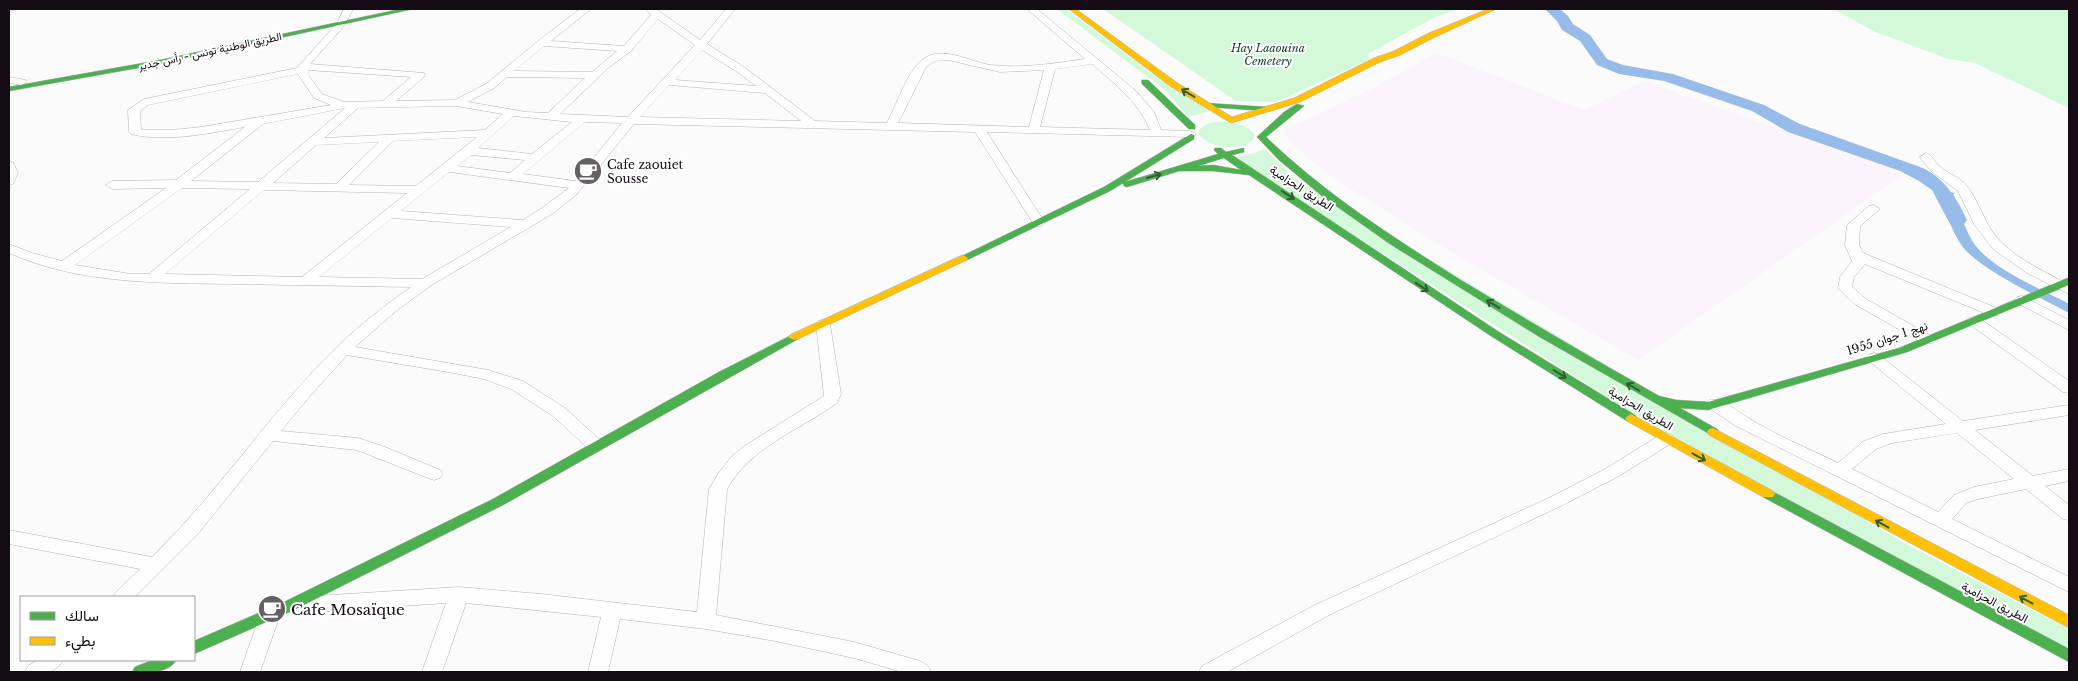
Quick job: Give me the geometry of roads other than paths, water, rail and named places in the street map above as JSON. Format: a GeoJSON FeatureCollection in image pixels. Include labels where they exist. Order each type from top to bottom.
{"type":"FeatureCollection","features":[{"type":"Feature","properties":{"kind":"main road","name":"الطريق الوطنية تونس - رأس جدير"},"geometry":{"type":"LineString","coordinates":[[9,84],[168,55],[388,9]]}},
{"type":"Feature","properties":{"kind":"main road","name":"الطريق الوطنية تونس - رأس جدير"},"geometry":{"type":"LineString","coordinates":[[9,90],[160,62],[344,17],[410,9]]}},
{"type":"Feature","properties":{"kind":"main road","name":"الطريق الحزامية"},"geometry":{"type":"LineString","coordinates":[[1072,9],[1173,84],[1230,120],[1257,132],[1307,182],[1452,279],[1652,398],[1713,432],[1900,534],[2069,622]]}},
{"type":"Feature","properties":{"kind":"main road"},"geometry":{"type":"LineString","coordinates":[[1230,120],[1297,100],[1377,60],[1397,53],[1432,35],[1493,9]]}},
{"type":"Feature","properties":{"kind":"main road"},"geometry":{"type":"LineString","coordinates":[[1180,169],[1213,149],[1241,150],[1254,145],[1257,132],[1295,109],[1386,63],[1397,53]]}},
{"type":"Feature","properties":{"kind":"main road","name":"الطريق الحزامية"},"geometry":{"type":"LineString","coordinates":[[1138,76],[1159,94],[1191,133],[1213,149],[1261,177],[1487,329],[1666,439],[2069,656]]}},
{"type":"Feature","properties":{"kind":"main road"},"geometry":{"type":"LineString","coordinates":[[1208,105],[1267,109]]}},
{"type":"Feature","properties":{"kind":"main road","name":"الطريق الحزامية"},"geometry":{"type":"LineString","coordinates":[[1191,133],[1207,120],[1230,120]]}},
{"type":"Feature","properties":{"kind":"main road"},"geometry":{"type":"LineString","coordinates":[[195,648],[289,606],[498,502],[715,379],[823,324],[1108,189],[1191,133]]}},
{"type":"Feature","properties":{"kind":"main road"},"geometry":{"type":"LineString","coordinates":[[1108,189],[1180,169],[1213,168],[1261,177]]}},
{"type":"Feature","properties":{"kind":"main road","name":"نهج 1 جوان 1955"},"geometry":{"type":"LineString","coordinates":[[1652,398],[1676,404],[1712,405],[1874,358],[1928,340],[2027,298],[2061,286]]}},
{"type":"Feature","properties":{"kind":"main road"},"geometry":{"type":"LineString","coordinates":[[1712,405],[1705,419],[1713,432]]}},
{"type":"Feature","properties":{"kind":"main road"},"geometry":{"type":"LineString","coordinates":[[130,672],[144,670],[166,661]]}},
{"type":"Feature","properties":{"kind":"street"},"geometry":{"type":"LineString","coordinates":[[456,103],[490,86],[541,43],[586,9]]}},
{"type":"Feature","properties":{"kind":"street"},"geometry":{"type":"LineString","coordinates":[[124,596],[190,531],[268,435],[343,350],[391,308],[425,283],[562,200],[578,185],[664,82],[716,29],[731,9]]}},
{"type":"Feature","properties":{"kind":"street"},"geometry":{"type":"LineString","coordinates":[[1032,9],[1140,101],[1148,112],[1157,133]]}},
{"type":"Feature","properties":{"kind":"street"},"geometry":{"type":"LineString","coordinates":[[551,117],[595,75],[627,49],[653,12],[722,56],[813,125]]}},
{"type":"Feature","properties":{"kind":"street"},"geometry":{"type":"LineString","coordinates":[[302,68],[344,17]]}},
{"type":"Feature","properties":{"kind":"street"},"geometry":{"type":"LineString","coordinates":[[541,43],[627,49]]}},
{"type":"Feature","properties":{"kind":"street"},"geometry":{"type":"LineString","coordinates":[[1034,129],[1054,65],[1066,58],[1074,46]]}},
{"type":"Feature","properties":{"kind":"street"},"geometry":{"type":"LineString","coordinates":[[892,125],[921,66],[932,58],[950,58],[997,68],[1095,61]]}},
{"type":"Feature","properties":{"kind":"street"},"geometry":{"type":"LineString","coordinates":[[302,68],[309,84],[318,96],[325,100],[351,105]]}},
{"type":"Feature","properties":{"kind":"street"},"geometry":{"type":"LineString","coordinates":[[386,104],[420,76],[416,74],[302,68],[150,100],[139,104],[134,110],[135,132],[138,134],[200,130],[351,105],[456,103],[512,113],[582,119],[1191,133]]}},
{"type":"Feature","properties":{"kind":"street"},"geometry":{"type":"LineString","coordinates":[[504,74],[595,75]]}},
{"type":"Feature","properties":{"kind":"street"},"geometry":{"type":"LineString","coordinates":[[9,80],[22,82]]}},
{"type":"Feature","properties":{"kind":"street"},"geometry":{"type":"LineString","coordinates":[[664,82],[765,90]]}},
{"type":"Feature","properties":{"kind":"street"},"geometry":{"type":"LineString","coordinates":[[153,278],[314,142],[351,105]]}},
{"type":"Feature","properties":{"kind":"street"},"geometry":{"type":"LineString","coordinates":[[305,281],[468,151],[512,113]]}},
{"type":"Feature","properties":{"kind":"street"},"geometry":{"type":"LineString","coordinates":[[513,176],[582,119]]}},
{"type":"Feature","properties":{"kind":"street"},"geometry":{"type":"LineString","coordinates":[[64,266],[149,207],[260,121]]}},
{"type":"Feature","properties":{"kind":"street"},"geometry":{"type":"LineString","coordinates":[[978,128],[1039,223]]}},
{"type":"Feature","properties":{"kind":"street"},"geometry":{"type":"LineString","coordinates":[[314,142],[489,133]]}},
{"type":"Feature","properties":{"kind":"street"},"geometry":{"type":"LineString","coordinates":[[339,188],[390,138]]}},
{"type":"Feature","properties":{"kind":"street"},"geometry":{"type":"LineString","coordinates":[[468,151],[535,158]]}},
{"type":"Feature","properties":{"kind":"street"},"geometry":{"type":"LineString","coordinates":[[1926,157],[1935,170],[1962,188],[1981,225],[1995,244],[2013,258],[2061,286]]}},
{"type":"Feature","properties":{"kind":"street"},"geometry":{"type":"LineString","coordinates":[[9,165],[12,169],[12,176],[9,181]]}},
{"type":"Feature","properties":{"kind":"street"},"geometry":{"type":"LineString","coordinates":[[445,168],[578,185]]}},
{"type":"Feature","properties":{"kind":"street"},"geometry":{"type":"LineString","coordinates":[[112,185],[178,184],[417,190]]}},
{"type":"Feature","properties":{"kind":"street"},"geometry":{"type":"LineString","coordinates":[[1874,209],[1854,224],[1852,245],[1859,262],[1849,272],[1844,284],[1848,292],[1861,302],[1928,340]]}},
{"type":"Feature","properties":{"kind":"street"},"geometry":{"type":"LineString","coordinates":[[388,214],[524,224]]}},
{"type":"Feature","properties":{"kind":"street"},"geometry":{"type":"LineString","coordinates":[[9,248],[27,256],[96,273],[153,278],[425,283]]}},
{"type":"Feature","properties":{"kind":"street"},"geometry":{"type":"LineString","coordinates":[[1858,256],[1971,300],[1994,312]]}},
{"type":"Feature","properties":{"kind":"street"},"geometry":{"type":"LineString","coordinates":[[2027,298],[2069,326]]}},
{"type":"Feature","properties":{"kind":"street"},"geometry":{"type":"LineString","coordinates":[[1974,321],[2069,388]]}},
{"type":"Feature","properties":{"kind":"street"},"geometry":{"type":"LineString","coordinates":[[706,621],[720,484],[728,471],[752,450],[831,399],[833,394],[823,324]]}},
{"type":"Feature","properties":{"kind":"street"},"geometry":{"type":"LineString","coordinates":[[343,350],[454,368],[517,385],[559,412],[596,446]]}},
{"type":"Feature","properties":{"kind":"street"},"geometry":{"type":"LineString","coordinates":[[1874,358],[2069,514]]}},
{"type":"Feature","properties":{"kind":"street"},"geometry":{"type":"LineString","coordinates":[[1712,405],[1742,422],[2069,586]]}},
{"type":"Feature","properties":{"kind":"street"},"geometry":{"type":"LineString","coordinates":[[1840,470],[1870,445],[1889,438],[2069,410]]}},
{"type":"Feature","properties":{"kind":"street"},"geometry":{"type":"LineString","coordinates":[[268,435],[358,444],[379,450],[434,474]]}},
{"type":"Feature","properties":{"kind":"street"},"geometry":{"type":"LineString","coordinates":[[1209,672],[1322,610],[1557,501],[1613,472],[1666,439]]}},
{"type":"Feature","properties":{"kind":"street"},"geometry":{"type":"LineString","coordinates":[[1940,521],[1960,499],[1974,493],[2069,475]]}},
{"type":"Feature","properties":{"kind":"street"},"geometry":{"type":"LineString","coordinates":[[9,538],[157,565]]}},
{"type":"Feature","properties":{"kind":"street"},"geometry":{"type":"LineString","coordinates":[[289,606],[459,595],[612,610],[706,621],[775,633],[854,650],[913,667],[921,672]]}},
{"type":"Feature","properties":{"kind":"street"},"geometry":{"type":"LineString","coordinates":[[432,672],[459,595]]}},
{"type":"Feature","properties":{"kind":"street"},"geometry":{"type":"LineString","coordinates":[[598,672],[612,610]]}},
{"type":"Feature","properties":{"kind":"street"},"geometry":{"type":"LineString","coordinates":[[250,672],[270,615]]}},
{"type":"Feature","properties":{"kind":"street"},"geometry":{"type":"LineString","coordinates":[[35,672],[52,661]]}},
{"type":"Feature","properties":{"kind":"street"},"geometry":{"type":"LineString","coordinates":[[51,672],[57,661]]}},
{"type":"Feature","properties":{"kind":"water"},"geometry":{"type":"Polygon","coordinates":[[[1934,190],[1955,193],[1953,195],[1968,234],[1983,254],[2006,271],[2069,304],[2069,313],[1997,274],[1971,255],[1958,240],[1939,194],[1934,190]]]}},
{"type":"Feature","properties":{"kind":"waterway"},"geometry":{"type":"LineString","coordinates":[[1552,9],[1563,19],[1567,27],[1585,38],[1602,62],[1619,69],[1667,77],[1758,108],[1794,128],[1906,167],[1933,181],[1938,186],[1948,199],[1957,220]]}},
{"type":"Feature","properties":{"kind":"place","name":"Cafe zaouiet Sousse"},"geometry":{"type":"Point","coordinates":[588,171]}},
{"type":"Feature","properties":{"kind":"place","name":"Cafe Mosaïque"},"geometry":{"type":"Point","coordinates":[272,609]}},
{"type":"Feature","properties":{"kind":"park label","name":"Hay Laaouina Cemetery"},"geometry":{"type":"Point","coordinates":[1268,54]}}]}
